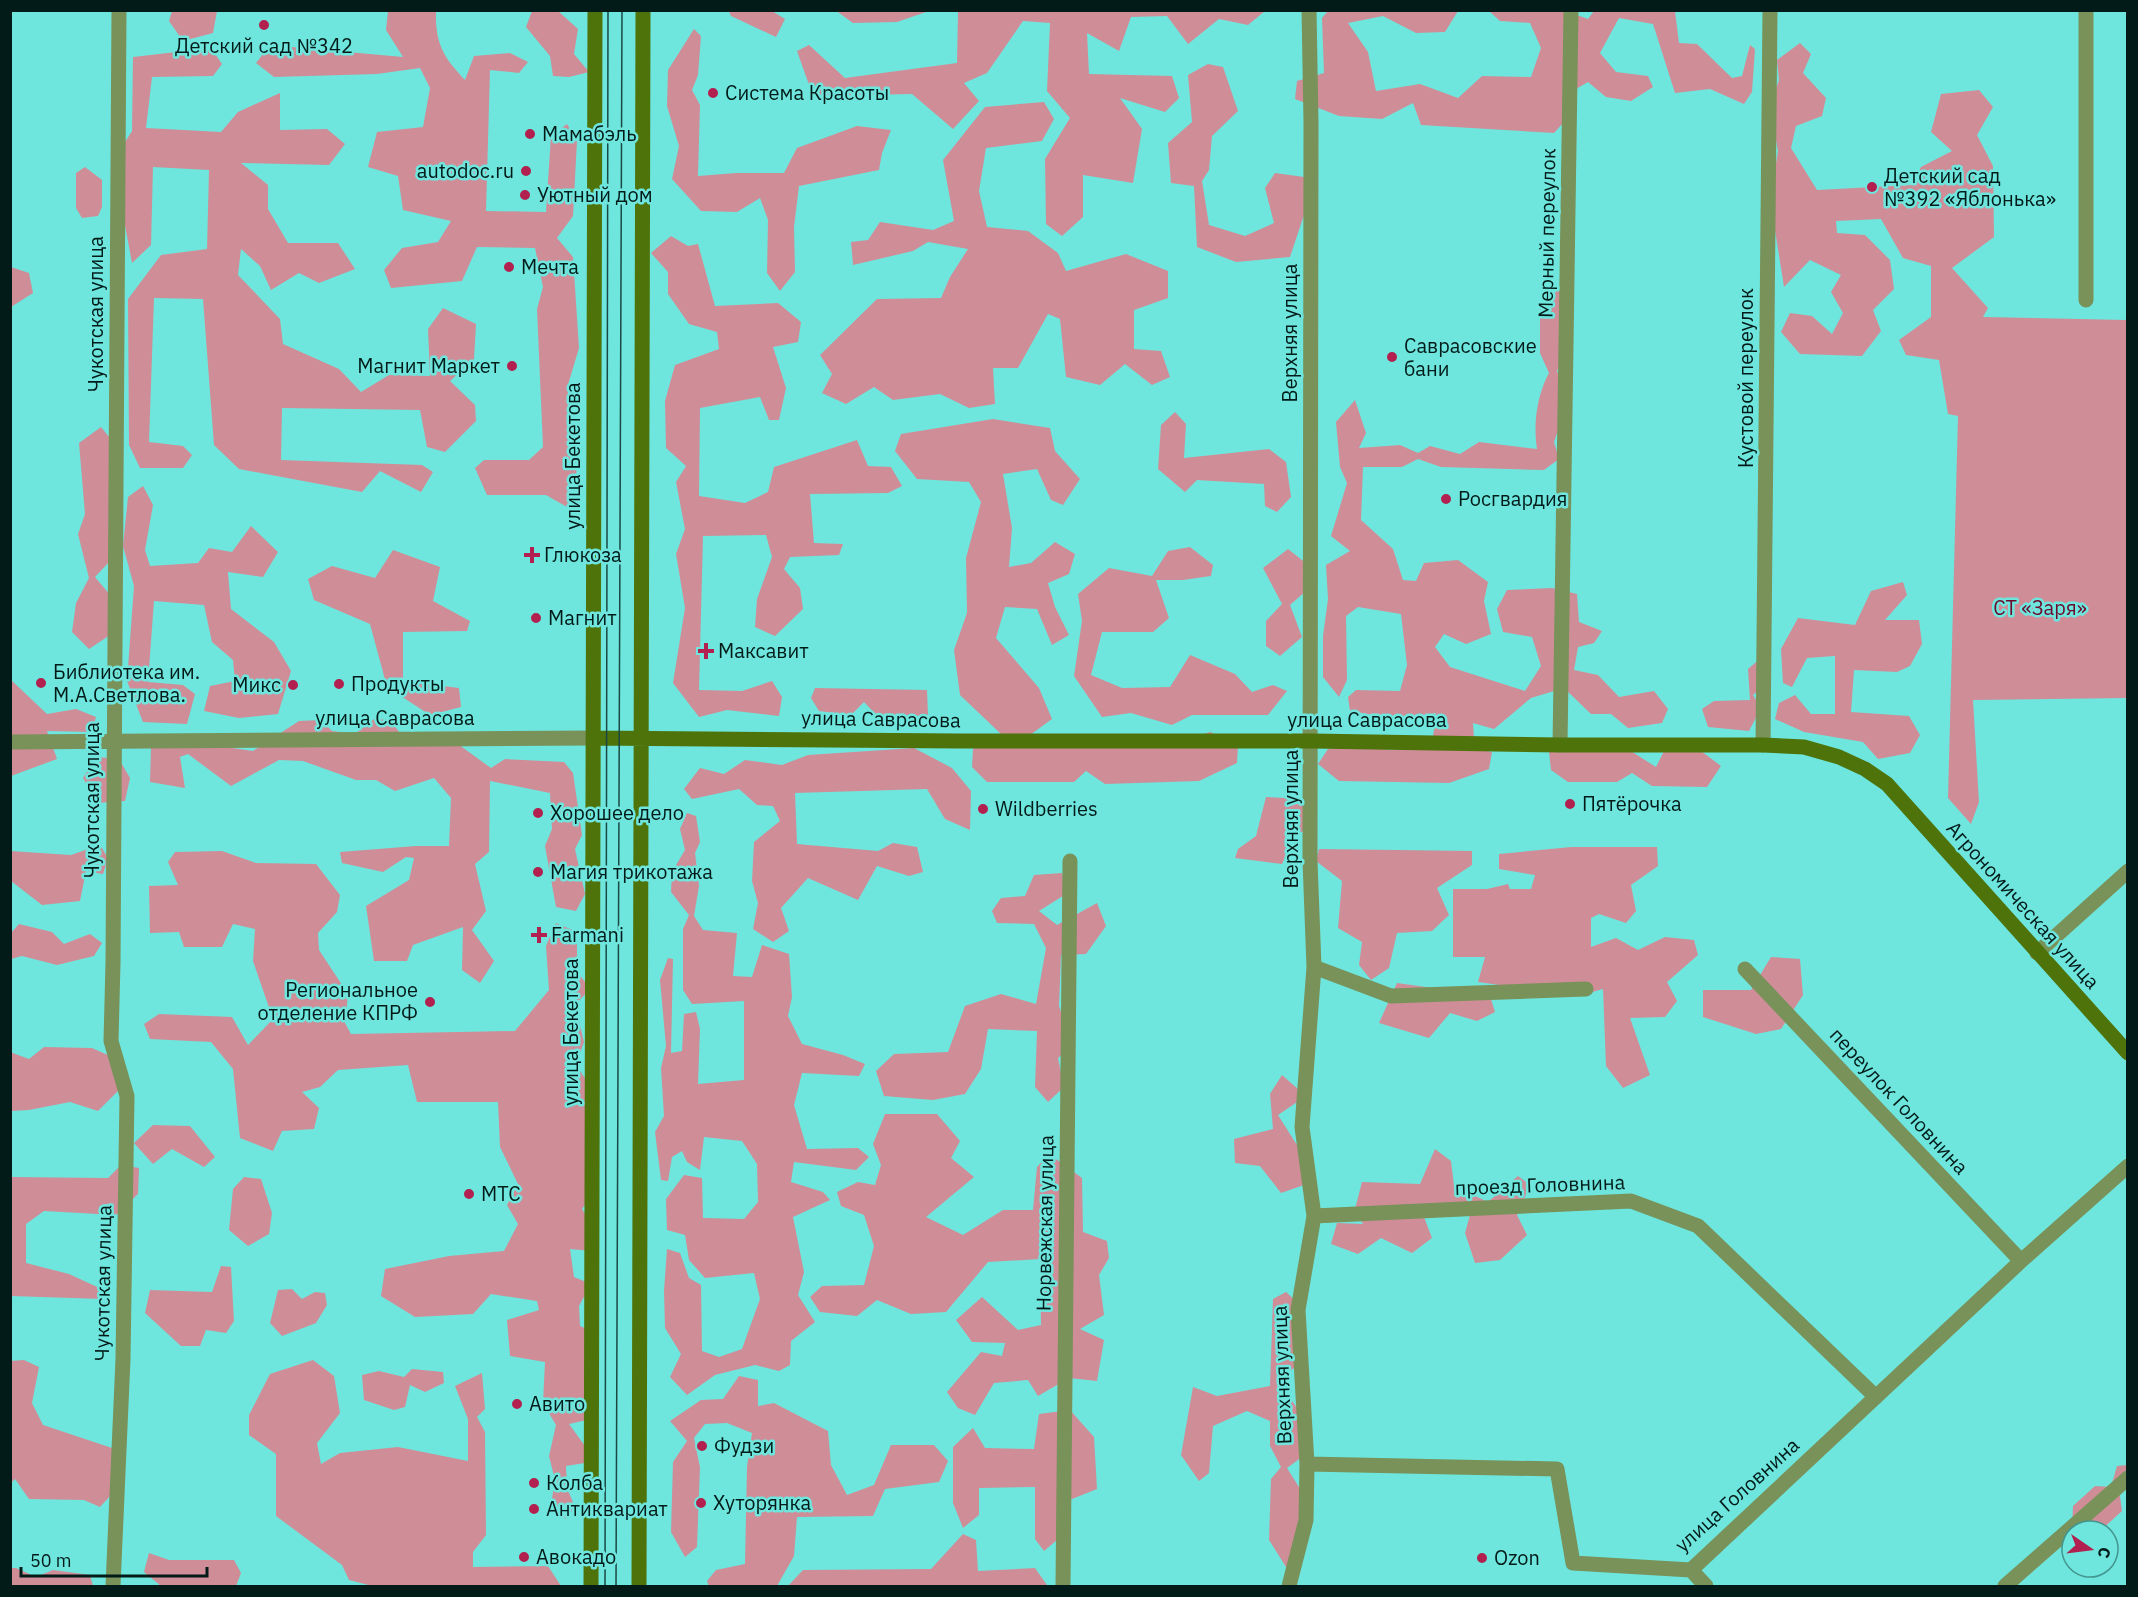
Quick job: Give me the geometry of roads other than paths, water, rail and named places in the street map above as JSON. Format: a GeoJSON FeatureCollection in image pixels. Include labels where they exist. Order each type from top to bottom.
{"type":"FeatureCollection","features":[{"type":"Feature","properties":{"kind":"main road","name":"улица Бекетова"},"geometry":{"type":"LineString","coordinates":[[591,1587],[596,10]]}},
{"type":"Feature","properties":{"kind":"main road"},"geometry":{"type":"LineString","coordinates":[[639,1587],[642,10]]}},
{"type":"Feature","properties":{"kind":"main road","name":"улица Саврасова"},"geometry":{"type":"LineString","coordinates":[[593,738],[1763,745],[1804,747],[1839,757],[1865,769],[1887,784]]}},
{"type":"Feature","properties":{"kind":"main road","name":"Агрономическая улица"},"geometry":{"type":"LineString","coordinates":[[1887,784],[2127,1053]]}},
{"type":"Feature","properties":{"kind":"street","name":"Чукотская улица"},"geometry":{"type":"LineString","coordinates":[[113,1587],[123,1359],[127,1096],[111,1041],[119,10]]}},
{"type":"Feature","properties":{"kind":"street","name":"Верхняя улица"},"geometry":{"type":"LineString","coordinates":[[1289,1587],[1306,1520],[1307,1464],[1298,1310],[1314,1216],[1302,1127],[1314,967],[1311,861],[1309,10]]}},
{"type":"Feature","properties":{"kind":"street","name":"Мерный переулок"},"geometry":{"type":"LineString","coordinates":[[1560,745],[1571,10]]}},
{"type":"Feature","properties":{"kind":"street","name":"Кустовой переулок"},"geometry":{"type":"LineString","coordinates":[[1763,745],[1770,10]]}},
{"type":"Feature","properties":{"kind":"street"},"geometry":{"type":"LineString","coordinates":[[2086,10],[2086,300]]}},
{"type":"Feature","properties":{"kind":"street","name":"улица Саврасова"},"geometry":{"type":"LineString","coordinates":[[10,742],[593,738]]}},
{"type":"Feature","properties":{"kind":"street","name":"Норвежская улица"},"geometry":{"type":"LineString","coordinates":[[1063,1587],[1070,861]]}},
{"type":"Feature","properties":{"kind":"street"},"geometry":{"type":"LineString","coordinates":[[2037,953],[2127,871]]}},
{"type":"Feature","properties":{"kind":"street"},"geometry":{"type":"LineString","coordinates":[[1314,967],[1391,996],[1586,989]]}},
{"type":"Feature","properties":{"kind":"street","name":"переулок Головнина"},"geometry":{"type":"LineString","coordinates":[[1745,969],[2021,1261]]}},
{"type":"Feature","properties":{"kind":"street","name":"улица Головнина"},"geometry":{"type":"LineString","coordinates":[[1307,1464],[1557,1469],[1573,1563],[1691,1570],[2021,1261],[2127,1166]]}},
{"type":"Feature","properties":{"kind":"street","name":"проезд Головнина"},"geometry":{"type":"LineString","coordinates":[[1314,1216],[1631,1201],[1698,1226],[1876,1396]]}},
{"type":"Feature","properties":{"kind":"street"},"geometry":{"type":"LineString","coordinates":[[2005,1587],[2127,1478]]}},
{"type":"Feature","properties":{"kind":"street"},"geometry":{"type":"LineString","coordinates":[[1691,1570],[1706,1587]]}},
{"type":"Feature","properties":{"kind":"tram line"},"geometry":{"type":"LineString","coordinates":[[605,1586],[608,10]]}},
{"type":"Feature","properties":{"kind":"tram line"},"geometry":{"type":"LineString","coordinates":[[616,1586],[622,10]]}},
{"type":"Feature","properties":{"kind":"place","name":"Детский сад №342"},"geometry":{"type":"Point","coordinates":[264,25]}},
{"type":"Feature","properties":{"kind":"place","name":"Система Красоты"},"geometry":{"type":"Point","coordinates":[713,93]}},
{"type":"Feature","properties":{"kind":"place","name":"Мамабэль"},"geometry":{"type":"Point","coordinates":[530,134]}},
{"type":"Feature","properties":{"kind":"place","name":"autodoc.ru"},"geometry":{"type":"Point","coordinates":[526,171]}},
{"type":"Feature","properties":{"kind":"place","name":"Детский сад №392 «Яблонька»"},"geometry":{"type":"Point","coordinates":[1872,187]}},
{"type":"Feature","properties":{"kind":"place","name":"Уютный дом"},"geometry":{"type":"Point","coordinates":[525,195]}},
{"type":"Feature","properties":{"kind":"place","name":"Мечта"},"geometry":{"type":"Point","coordinates":[509,267]}},
{"type":"Feature","properties":{"kind":"place","name":"Саврасовские бани"},"geometry":{"type":"Point","coordinates":[1392,357]}},
{"type":"Feature","properties":{"kind":"place","name":"Магнит Маркет"},"geometry":{"type":"Point","coordinates":[512,366]}},
{"type":"Feature","properties":{"kind":"place","name":"Росгвардия"},"geometry":{"type":"Point","coordinates":[1446,499]}},
{"type":"Feature","properties":{"kind":"place","name":"Глюкоза"},"geometry":{"type":"Point","coordinates":[532,555]}},
{"type":"Feature","properties":{"kind":"place","name":"Магнит"},"geometry":{"type":"Point","coordinates":[536,618]}},
{"type":"Feature","properties":{"kind":"place","name":"Максавит"},"geometry":{"type":"Point","coordinates":[706,651]}},
{"type":"Feature","properties":{"kind":"place","name":"Библиотека им. М.А.Светлова."},"geometry":{"type":"Point","coordinates":[41,683]}},
{"type":"Feature","properties":{"kind":"place","name":"Продукты"},"geometry":{"type":"Point","coordinates":[339,684]}},
{"type":"Feature","properties":{"kind":"place","name":"Микс"},"geometry":{"type":"Point","coordinates":[293,685]}},
{"type":"Feature","properties":{"kind":"place","name":"Пятёрочка"},"geometry":{"type":"Point","coordinates":[1570,804]}},
{"type":"Feature","properties":{"kind":"place","name":"Wildberries"},"geometry":{"type":"Point","coordinates":[983,809]}},
{"type":"Feature","properties":{"kind":"place","name":"Хорошее дело"},"geometry":{"type":"Point","coordinates":[538,813]}},
{"type":"Feature","properties":{"kind":"place","name":"Магия трикотажа"},"geometry":{"type":"Point","coordinates":[538,872]}},
{"type":"Feature","properties":{"kind":"place","name":"Farmani"},"geometry":{"type":"Point","coordinates":[539,935]}},
{"type":"Feature","properties":{"kind":"place","name":"Региональное отделение КПРФ"},"geometry":{"type":"Point","coordinates":[430,1002]}},
{"type":"Feature","properties":{"kind":"place","name":"МТС"},"geometry":{"type":"Point","coordinates":[469,1194]}},
{"type":"Feature","properties":{"kind":"place","name":"Авито"},"geometry":{"type":"Point","coordinates":[517,1404]}},
{"type":"Feature","properties":{"kind":"place","name":"Фудзи"},"geometry":{"type":"Point","coordinates":[702,1446]}},
{"type":"Feature","properties":{"kind":"place","name":"Колба"},"geometry":{"type":"Point","coordinates":[534,1483]}},
{"type":"Feature","properties":{"kind":"place","name":"Хуторянка"},"geometry":{"type":"Point","coordinates":[701,1503]}},
{"type":"Feature","properties":{"kind":"place","name":"Антиквариат"},"geometry":{"type":"Point","coordinates":[534,1509]}},
{"type":"Feature","properties":{"kind":"place","name":"Авокадо"},"geometry":{"type":"Point","coordinates":[524,1557]}},
{"type":"Feature","properties":{"kind":"place","name":"Ozon"},"geometry":{"type":"Point","coordinates":[1482,1558]}},
{"type":"Feature","properties":{"kind":"park label","name":"СТ «Заря»"},"geometry":{"type":"Point","coordinates":[2040,608]}}]}
